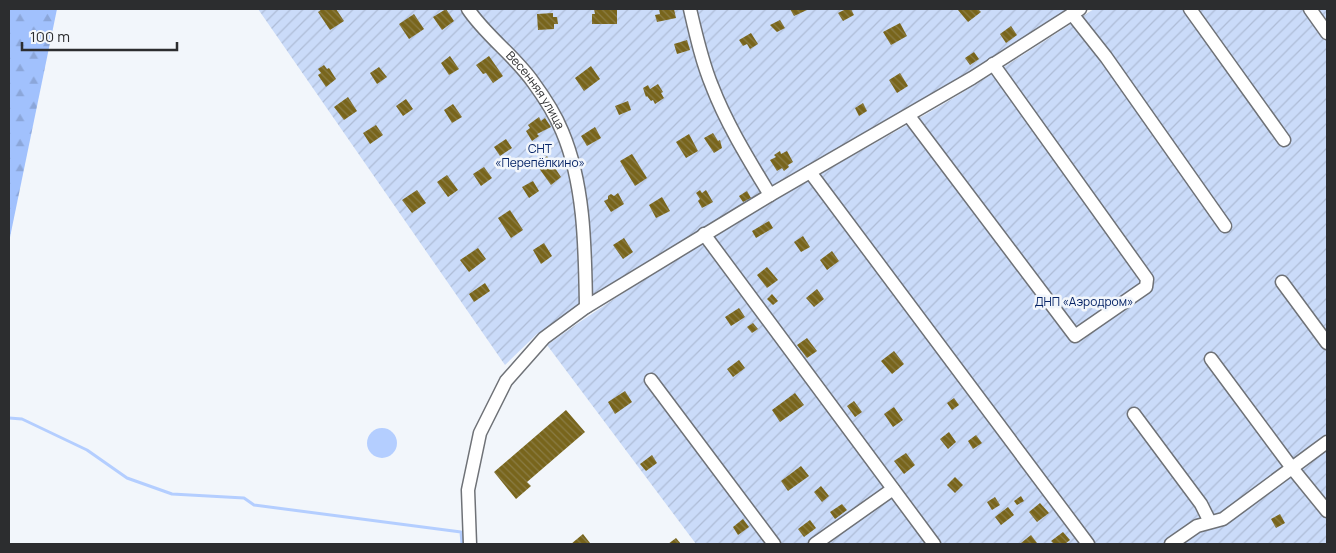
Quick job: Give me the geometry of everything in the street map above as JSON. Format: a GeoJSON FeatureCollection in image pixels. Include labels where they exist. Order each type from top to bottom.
{"type":"FeatureCollection","features":[{"type":"Feature","properties":{"kind":"street","name":"Весенняя улица"},"geometry":{"type":"LineString","coordinates":[[468,9],[474,18],[508,52],[533,81],[550,106],[562,132],[573,169],[582,216],[586,307]]}},
{"type":"Feature","properties":{"kind":"street"},"geometry":{"type":"LineString","coordinates":[[690,9],[695,32],[712,86],[739,144],[770,195]]}},
{"type":"Feature","properties":{"kind":"street"},"geometry":{"type":"LineString","coordinates":[[1190,9],[1284,140]]}},
{"type":"Feature","properties":{"kind":"street"},"geometry":{"type":"LineString","coordinates":[[1310,9],[1327,33]]}},
{"type":"Feature","properties":{"kind":"street"},"geometry":{"type":"LineString","coordinates":[[470,544],[468,490],[480,433],[506,381],[544,338],[586,307],[704,234],[909,116],[1076,11],[1106,57],[1226,226]]}},
{"type":"Feature","properties":{"kind":"street"},"geometry":{"type":"LineString","coordinates":[[909,116],[1075,336],[1146,287],[1147,279],[993,64]]}},
{"type":"Feature","properties":{"kind":"street"},"geometry":{"type":"LineString","coordinates":[[810,172],[1088,544]]}},
{"type":"Feature","properties":{"kind":"street"},"geometry":{"type":"LineString","coordinates":[[704,234],[934,544]]}},
{"type":"Feature","properties":{"kind":"street"},"geometry":{"type":"LineString","coordinates":[[1282,282],[1327,343]]}},
{"type":"Feature","properties":{"kind":"street"},"geometry":{"type":"LineString","coordinates":[[1211,359],[1292,468],[1327,511]]}},
{"type":"Feature","properties":{"kind":"street"},"geometry":{"type":"LineString","coordinates":[[651,380],[774,544]]}},
{"type":"Feature","properties":{"kind":"street"},"geometry":{"type":"LineString","coordinates":[[1134,414],[1201,504],[1210,522]]}},
{"type":"Feature","properties":{"kind":"street"},"geometry":{"type":"LineString","coordinates":[[1171,544],[1197,526],[1224,519],[1327,442]]}},
{"type":"Feature","properties":{"kind":"street"},"geometry":{"type":"LineString","coordinates":[[815,544],[893,489]]}},
{"type":"Feature","properties":{"kind":"green space"},"geometry":{"type":"Polygon","coordinates":[[[9,9],[57,9],[9,242],[9,9]]]}},
{"type":"Feature","properties":{"kind":"green space","name":"СНТ «Перепёлкино»"},"geometry":{"type":"Polygon","coordinates":[[[258,9],[1072,9],[995,58],[776,184],[579,305],[537,334],[505,365],[258,9]]]}},
{"type":"Feature","properties":{"kind":"green space","name":"ДНП «Аэродром»"},"geometry":{"type":"Polygon","coordinates":[[[1094,9],[1327,9],[1327,544],[696,544],[547,345],[674,260],[943,104],[1094,9]]]}},
{"type":"Feature","properties":{"kind":"shaded area"},"geometry":{"type":"Polygon","coordinates":[[[382,428],[393,432],[397,443],[393,454],[382,458],[371,454],[367,443],[371,432],[382,428]]]}},
{"type":"Feature","properties":{"kind":"building"},"geometry":{"type":"Polygon","coordinates":[[[322,9],[336,9],[344,21],[330,30],[318,12],[322,9]]]}},
{"type":"Feature","properties":{"kind":"building"},"geometry":{"type":"Polygon","coordinates":[[[446,9],[454,21],[442,30],[433,17],[446,9]]]}},
{"type":"Feature","properties":{"kind":"building"},"geometry":{"type":"Polygon","coordinates":[[[594,9],[617,9],[617,24],[592,24],[592,14],[595,14],[594,9]]]}},
{"type":"Feature","properties":{"kind":"building"},"geometry":{"type":"Polygon","coordinates":[[[659,9],[674,9],[676,18],[657,22],[655,15],[660,14],[659,9]]]}},
{"type":"Feature","properties":{"kind":"building"},"geometry":{"type":"Polygon","coordinates":[[[790,9],[806,9],[807,10],[794,16],[790,9]]]}},
{"type":"Feature","properties":{"kind":"building"},"geometry":{"type":"Polygon","coordinates":[[[851,9],[854,15],[843,21],[838,13],[851,9]]]}},
{"type":"Feature","properties":{"kind":"building"},"geometry":{"type":"Polygon","coordinates":[[[959,9],[978,9],[981,12],[968,22],[959,9]]]}},
{"type":"Feature","properties":{"kind":"building"},"geometry":{"type":"Polygon","coordinates":[[[553,13],[553,17],[557,17],[558,24],[554,24],[554,29],[538,30],[537,14],[553,13]]]}},
{"type":"Feature","properties":{"kind":"building"},"geometry":{"type":"Polygon","coordinates":[[[414,14],[424,29],[409,39],[399,24],[414,14]]]}},
{"type":"Feature","properties":{"kind":"building"},"geometry":{"type":"Polygon","coordinates":[[[780,20],[785,28],[777,32],[770,25],[780,20]]]}},
{"type":"Feature","properties":{"kind":"building"},"geometry":{"type":"Polygon","coordinates":[[[900,23],[907,36],[891,45],[883,32],[900,23]]]}},
{"type":"Feature","properties":{"kind":"building"},"geometry":{"type":"Polygon","coordinates":[[[1011,26],[1017,35],[1006,43],[1000,34],[1011,26]]]}},
{"type":"Feature","properties":{"kind":"building"},"geometry":{"type":"Polygon","coordinates":[[[751,33],[758,44],[750,49],[747,44],[743,46],[739,40],[751,33]]]}},
{"type":"Feature","properties":{"kind":"building"},"geometry":{"type":"Polygon","coordinates":[[[687,40],[690,50],[677,54],[674,44],[687,40]]]}},
{"type":"Feature","properties":{"kind":"building"},"geometry":{"type":"Polygon","coordinates":[[[974,52],[979,59],[970,65],[965,58],[974,52]]]}},
{"type":"Feature","properties":{"kind":"building"},"geometry":{"type":"Polygon","coordinates":[[[450,56],[459,69],[449,75],[441,63],[450,56]]]}},
{"type":"Feature","properties":{"kind":"building"},"geometry":{"type":"Polygon","coordinates":[[[489,56],[503,76],[493,83],[486,73],[483,74],[476,65],[489,56]]]}},
{"type":"Feature","properties":{"kind":"building"},"geometry":{"type":"Polygon","coordinates":[[[324,65],[327,69],[329,68],[336,79],[326,87],[318,75],[321,73],[318,69],[324,65]]]}},
{"type":"Feature","properties":{"kind":"building"},"geometry":{"type":"Polygon","coordinates":[[[591,66],[600,79],[584,91],[575,78],[591,66]]]}},
{"type":"Feature","properties":{"kind":"building"},"geometry":{"type":"Polygon","coordinates":[[[379,67],[387,77],[377,84],[370,73],[379,67]]]}},
{"type":"Feature","properties":{"kind":"building"},"geometry":{"type":"Polygon","coordinates":[[[900,73],[908,86],[897,93],[889,80],[900,73]]]}},
{"type":"Feature","properties":{"kind":"building"},"geometry":{"type":"Polygon","coordinates":[[[658,84],[664,98],[655,104],[653,100],[651,101],[646,97],[643,88],[648,85],[650,89],[658,84]]]}},
{"type":"Feature","properties":{"kind":"building"},"geometry":{"type":"Polygon","coordinates":[[[348,97],[357,111],[344,120],[334,107],[348,97]]]}},
{"type":"Feature","properties":{"kind":"building"},"geometry":{"type":"Polygon","coordinates":[[[406,99],[413,109],[403,116],[396,106],[406,99]]]}},
{"type":"Feature","properties":{"kind":"building"},"geometry":{"type":"Polygon","coordinates":[[[628,101],[631,110],[619,115],[615,106],[628,101]]]}},
{"type":"Feature","properties":{"kind":"building"},"geometry":{"type":"Polygon","coordinates":[[[863,103],[867,111],[859,116],[855,108],[863,103]]]}},
{"type":"Feature","properties":{"kind":"building"},"geometry":{"type":"Polygon","coordinates":[[[453,104],[462,117],[452,123],[444,110],[453,104]]]}},
{"type":"Feature","properties":{"kind":"building"},"geometry":{"type":"Polygon","coordinates":[[[539,117],[541,121],[545,118],[551,127],[537,134],[539,136],[532,141],[526,131],[530,128],[528,125],[539,117]]]}},
{"type":"Feature","properties":{"kind":"building"},"geometry":{"type":"Polygon","coordinates":[[[376,125],[383,135],[370,144],[363,133],[376,125]]]}},
{"type":"Feature","properties":{"kind":"building"},"geometry":{"type":"Polygon","coordinates":[[[595,127],[601,138],[587,146],[581,136],[595,127]]]}},
{"type":"Feature","properties":{"kind":"building"},"geometry":{"type":"Polygon","coordinates":[[[713,133],[718,141],[720,140],[722,148],[714,153],[704,138],[713,133]]]}},
{"type":"Feature","properties":{"kind":"building"},"geometry":{"type":"Polygon","coordinates":[[[689,134],[698,151],[686,158],[676,142],[689,134]]]}},
{"type":"Feature","properties":{"kind":"building"},"geometry":{"type":"Polygon","coordinates":[[[506,139],[512,148],[500,156],[494,147],[506,139]]]}},
{"type":"Feature","properties":{"kind":"building"},"geometry":{"type":"Polygon","coordinates":[[[780,151],[781,154],[787,151],[793,162],[784,171],[782,168],[777,171],[770,160],[776,157],[774,155],[780,151]]]}},
{"type":"Feature","properties":{"kind":"building"},"geometry":{"type":"Polygon","coordinates":[[[632,154],[647,178],[635,186],[620,161],[632,154]]]}},
{"type":"Feature","properties":{"kind":"building"},"geometry":{"type":"Polygon","coordinates":[[[547,156],[561,177],[551,185],[536,164],[547,156]]]}},
{"type":"Feature","properties":{"kind":"building"},"geometry":{"type":"Polygon","coordinates":[[[484,167],[492,178],[481,186],[473,174],[484,167]]]}},
{"type":"Feature","properties":{"kind":"building"},"geometry":{"type":"Polygon","coordinates":[[[447,175],[458,190],[448,197],[437,182],[447,175]]]}},
{"type":"Feature","properties":{"kind":"building"},"geometry":{"type":"Polygon","coordinates":[[[533,181],[539,191],[529,198],[522,187],[533,181]]]}},
{"type":"Feature","properties":{"kind":"building"},"geometry":{"type":"Polygon","coordinates":[[[417,190],[426,203],[412,213],[402,200],[417,190]]]}},
{"type":"Feature","properties":{"kind":"building"},"geometry":{"type":"Polygon","coordinates":[[[700,190],[702,193],[706,190],[713,202],[702,208],[696,193],[700,190]]]}},
{"type":"Feature","properties":{"kind":"building"},"geometry":{"type":"Polygon","coordinates":[[[747,191],[751,198],[743,202],[739,196],[747,191]]]}},
{"type":"Feature","properties":{"kind":"building"},"geometry":{"type":"Polygon","coordinates":[[[618,193],[624,204],[611,212],[604,201],[611,194],[614,196],[618,193]]]}},
{"type":"Feature","properties":{"kind":"building"},"geometry":{"type":"Polygon","coordinates":[[[662,197],[670,211],[656,218],[649,205],[662,197]]]}},
{"type":"Feature","properties":{"kind":"building"},"geometry":{"type":"Polygon","coordinates":[[[510,210],[523,230],[511,238],[498,218],[510,210]]]}},
{"type":"Feature","properties":{"kind":"building"},"geometry":{"type":"Polygon","coordinates":[[[769,221],[773,228],[756,238],[752,231],[769,221]]]}},
{"type":"Feature","properties":{"kind":"building"},"geometry":{"type":"Polygon","coordinates":[[[803,236],[810,247],[801,252],[794,242],[803,236]]]}},
{"type":"Feature","properties":{"kind":"building"},"geometry":{"type":"Polygon","coordinates":[[[624,238],[633,252],[623,259],[613,245],[624,238]]]}},
{"type":"Feature","properties":{"kind":"building"},"geometry":{"type":"Polygon","coordinates":[[[544,243],[552,256],[541,264],[533,250],[544,243]]]}},
{"type":"Feature","properties":{"kind":"building"},"geometry":{"type":"Polygon","coordinates":[[[478,248],[486,259],[469,272],[460,260],[478,248]]]}},
{"type":"Feature","properties":{"kind":"building"},"geometry":{"type":"Polygon","coordinates":[[[832,251],[839,261],[827,270],[820,260],[832,251]]]}},
{"type":"Feature","properties":{"kind":"building"},"geometry":{"type":"Polygon","coordinates":[[[767,267],[778,280],[767,288],[757,275],[767,267]]]}},
{"type":"Feature","properties":{"kind":"building"},"geometry":{"type":"Polygon","coordinates":[[[485,283],[490,291],[474,302],[469,294],[485,283]]]}},
{"type":"Feature","properties":{"kind":"building"},"geometry":{"type":"Polygon","coordinates":[[[817,289],[824,299],[814,307],[806,298],[817,289]]]}},
{"type":"Feature","properties":{"kind":"building"},"geometry":{"type":"Polygon","coordinates":[[[772,294],[778,301],[773,305],[767,299],[772,294]]]}},
{"type":"Feature","properties":{"kind":"building"},"geometry":{"type":"Polygon","coordinates":[[[739,308],[745,317],[731,326],[725,317],[739,308]]]}},
{"type":"Feature","properties":{"kind":"building"},"geometry":{"type":"Polygon","coordinates":[[[753,323],[758,329],[752,333],[747,327],[753,323]]]}},
{"type":"Feature","properties":{"kind":"building"},"geometry":{"type":"Polygon","coordinates":[[[807,338],[817,351],[807,358],[797,345],[807,338]]]}},
{"type":"Feature","properties":{"kind":"building"},"geometry":{"type":"Polygon","coordinates":[[[894,351],[904,364],[892,374],[881,361],[894,351]]]}},
{"type":"Feature","properties":{"kind":"building"},"geometry":{"type":"Polygon","coordinates":[[[739,360],[745,368],[733,377],[727,369],[739,360]]]}},
{"type":"Feature","properties":{"kind":"building"},"geometry":{"type":"Polygon","coordinates":[[[625,391],[632,402],[615,414],[608,402],[625,391]]]}},
{"type":"Feature","properties":{"kind":"building"},"geometry":{"type":"Polygon","coordinates":[[[795,393],[804,405],[780,422],[772,410],[795,393]]]}},
{"type":"Feature","properties":{"kind":"building"},"geometry":{"type":"Polygon","coordinates":[[[954,398],[959,405],[952,410],[947,403],[954,398]]]}},
{"type":"Feature","properties":{"kind":"building"},"geometry":{"type":"Polygon","coordinates":[[[854,401],[862,412],[855,417],[847,406],[854,401]]]}},
{"type":"Feature","properties":{"kind":"building"},"geometry":{"type":"Polygon","coordinates":[[[894,407],[903,420],[893,427],[884,414],[894,407]]]}},
{"type":"Feature","properties":{"kind":"building"},"geometry":{"type":"Polygon","coordinates":[[[566,410],[585,432],[527,482],[531,486],[516,499],[494,472],[566,410]]]}},
{"type":"Feature","properties":{"kind":"building"},"geometry":{"type":"Polygon","coordinates":[[[949,432],[956,442],[948,449],[940,439],[949,432]]]}},
{"type":"Feature","properties":{"kind":"building"},"geometry":{"type":"Polygon","coordinates":[[[976,435],[982,443],[973,449],[968,441],[976,435]]]}},
{"type":"Feature","properties":{"kind":"building"},"geometry":{"type":"Polygon","coordinates":[[[906,453],[915,465],[904,474],[894,461],[906,453]]]}},
{"type":"Feature","properties":{"kind":"building"},"geometry":{"type":"Polygon","coordinates":[[[652,455],[657,463],[646,471],[640,464],[652,455]]]}},
{"type":"Feature","properties":{"kind":"building"},"geometry":{"type":"Polygon","coordinates":[[[801,466],[809,476],[788,491],[781,481],[801,466]]]}},
{"type":"Feature","properties":{"kind":"building"},"geometry":{"type":"Polygon","coordinates":[[[955,477],[963,485],[955,493],[947,485],[955,477]]]}},
{"type":"Feature","properties":{"kind":"building"},"geometry":{"type":"Polygon","coordinates":[[[821,486],[829,496],[822,502],[814,492],[821,486]]]}},
{"type":"Feature","properties":{"kind":"building"},"geometry":{"type":"Polygon","coordinates":[[[1021,496],[1024,501],[1017,505],[1014,501],[1021,496]]]}},
{"type":"Feature","properties":{"kind":"building"},"geometry":{"type":"Polygon","coordinates":[[[995,497],[1000,505],[992,510],[987,502],[995,497]]]}},
{"type":"Feature","properties":{"kind":"building"},"geometry":{"type":"Polygon","coordinates":[[[1040,503],[1049,513],[1037,522],[1029,512],[1040,503]]]}},
{"type":"Feature","properties":{"kind":"building"},"geometry":{"type":"Polygon","coordinates":[[[842,504],[847,510],[835,519],[830,512],[842,504]]]}},
{"type":"Feature","properties":{"kind":"building"},"geometry":{"type":"Polygon","coordinates":[[[1008,507],[1014,515],[1001,525],[995,517],[1008,507]]]}},
{"type":"Feature","properties":{"kind":"building"},"geometry":{"type":"Polygon","coordinates":[[[1280,514],[1285,523],[1276,528],[1271,519],[1280,514]]]}},
{"type":"Feature","properties":{"kind":"building"},"geometry":{"type":"Polygon","coordinates":[[[743,519],[749,527],[738,535],[733,527],[743,519]]]}},
{"type":"Feature","properties":{"kind":"building"},"geometry":{"type":"Polygon","coordinates":[[[810,520],[816,528],[804,537],[798,529],[810,520]]]}},
{"type":"Feature","properties":{"kind":"building"},"geometry":{"type":"Polygon","coordinates":[[[1063,532],[1070,540],[1065,544],[1054,544],[1051,541],[1063,532]]]}},
{"type":"Feature","properties":{"kind":"building"},"geometry":{"type":"Polygon","coordinates":[[[583,534],[589,544],[571,544],[583,534]]]}},
{"type":"Feature","properties":{"kind":"building"},"geometry":{"type":"Polygon","coordinates":[[[1031,535],[1037,543],[1021,543],[1031,535]]]}},
{"type":"Feature","properties":{"kind":"building"},"geometry":{"type":"Polygon","coordinates":[[[676,538],[681,544],[668,544],[676,538]]]}},
{"type":"Feature","properties":{"kind":"waterway"},"geometry":{"type":"LineString","coordinates":[[9,418],[22,419],[87,450],[127,478],[172,494],[244,498],[254,505],[461,532],[462,544]]}}]}
